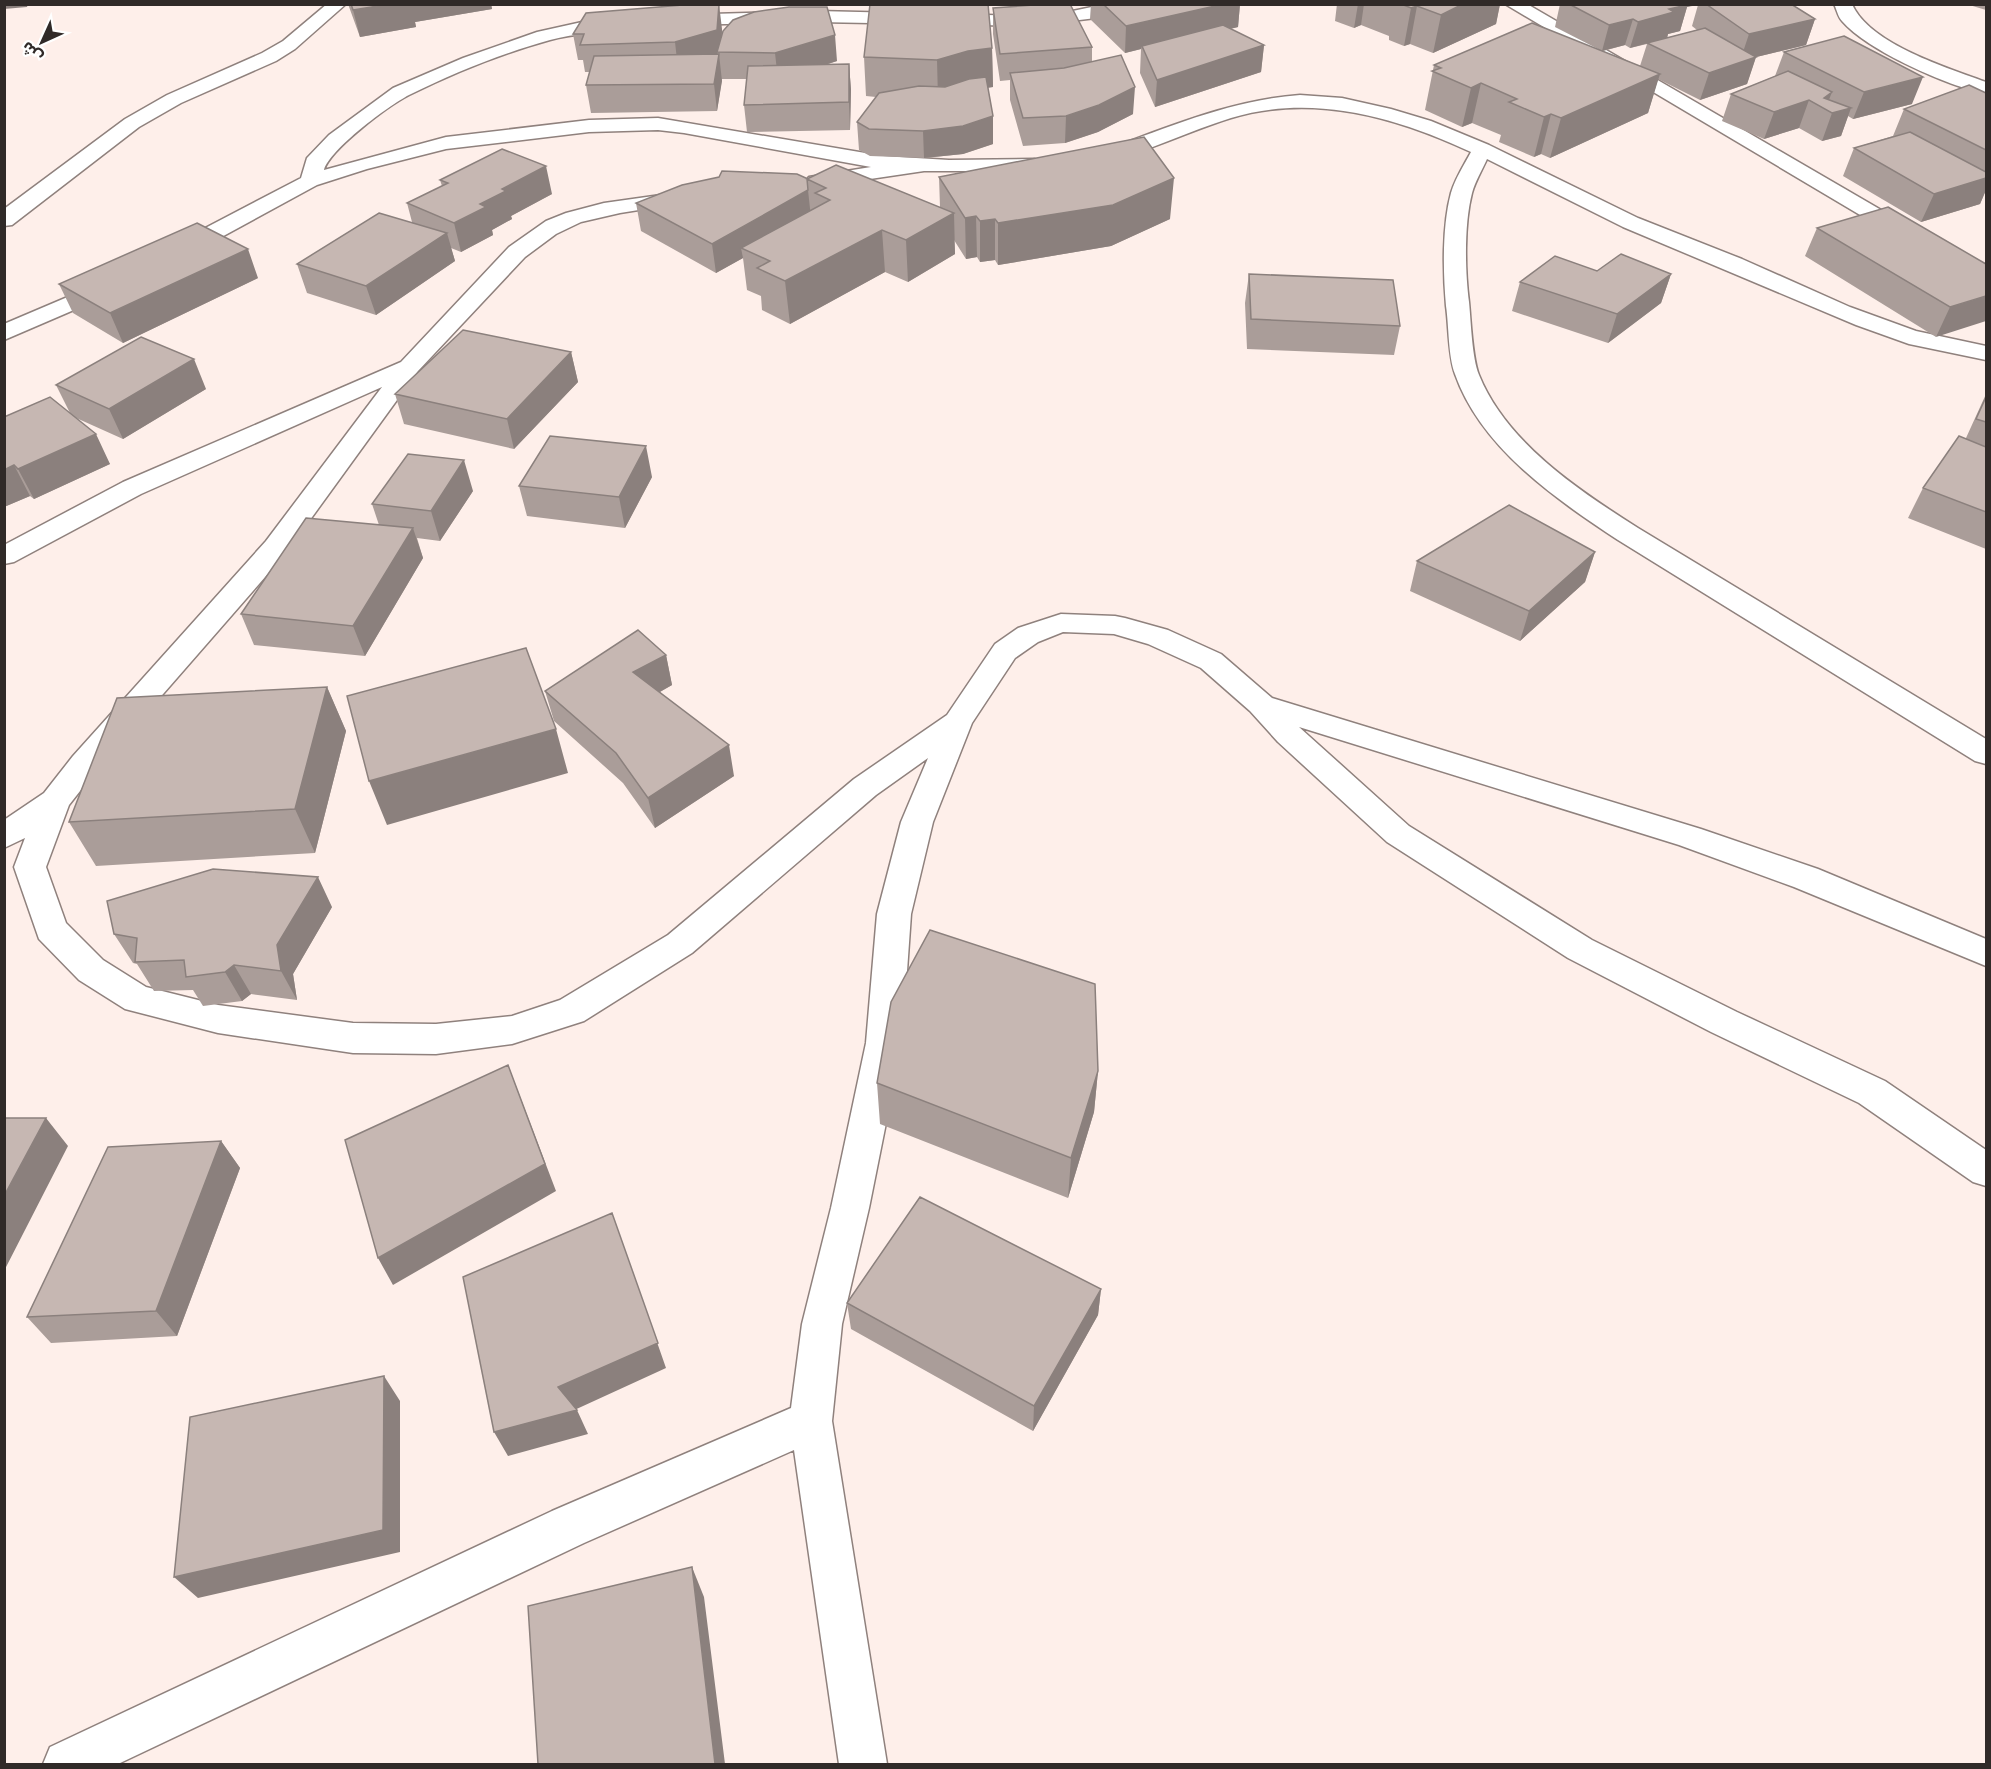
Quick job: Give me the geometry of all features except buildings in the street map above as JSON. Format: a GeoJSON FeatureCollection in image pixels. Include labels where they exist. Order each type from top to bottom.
{"type":"FeatureCollection","features":[{"type":"Feature","properties":{"kind":"street"},"geometry":{"type":"LineString","coordinates":[[4,220],[132,123],[174,99],[269,57],[289,45],[338,4]]}},
{"type":"Feature","properties":{"kind":"street"},"geometry":{"type":"LineString","coordinates":[[657,21],[713,18],[861,17],[1020,22],[1098,12],[1128,4]]}},
{"type":"Feature","properties":{"kind":"street"},"geometry":{"type":"LineString","coordinates":[[1513,4],[1982,272]]}},
{"type":"Feature","properties":{"kind":"street"},"geometry":{"type":"LineString","coordinates":[[1822,4],[1844,8],[1855,26],[1874,39],[1947,74],[1986,88]]}},
{"type":"Feature","properties":{"kind":"street"},"geometry":{"type":"LineString","coordinates":[[310,181],[317,158],[323,151],[373,110],[400,92],[470,62],[543,36],[582,27],[634,23]]}},
{"type":"Feature","properties":{"kind":"street"},"geometry":{"type":"LineString","coordinates":[[1084,160],[1145,144],[1244,108],[1274,102],[1301,101],[1368,110],[1434,130],[1482,149],[1617,216],[1860,319],[1910,337],[1986,353]]}},
{"type":"Feature","properties":{"kind":"street"},"geometry":{"type":"LineString","coordinates":[[160,261],[310,181],[447,143],[589,126],[684,127],[831,155],[922,165],[990,167],[1053,164]]}},
{"type":"Feature","properties":{"kind":"street"},"geometry":{"type":"LineString","coordinates":[[1482,149],[1462,192],[1458,220],[1455,283],[1459,325],[1466,373],[1487,413],[1513,446],[1585,506],[1620,529],[1986,753]]}},
{"type":"Feature","properties":{"kind":"street"},"geometry":{"type":"LineString","coordinates":[[792,185],[922,165]]}},
{"type":"Feature","properties":{"kind":"street"},"geometry":{"type":"LineString","coordinates":[[4,836],[54,801],[276,547],[410,366],[517,252],[558,224],[596,211],[711,194]]}},
{"type":"Feature","properties":{"kind":"street"},"geometry":{"type":"LineString","coordinates":[[4,333],[130,277]]}},
{"type":"Feature","properties":{"kind":"street"},"geometry":{"type":"LineString","coordinates":[[4,556],[132,488],[410,366]]}},
{"type":"Feature","properties":{"kind":"street"},"geometry":{"type":"LineString","coordinates":[[863,1764],[811,1421],[822,1324],[850,1208],[884,1043],[894,914],[917,822],[957,722],[1005,651],[1028,635],[1062,623],[1115,625],[1158,638],[1211,661],[1261,704],[1289,735],[1398,834],[1580,949],[1724,1022],[1872,1092],[1986,1170]]}},
{"type":"Feature","properties":{"kind":"street"},"geometry":{"type":"LineString","coordinates":[[1261,704],[1690,837],[1806,878],[1986,953]]}},
{"type":"Feature","properties":{"kind":"street"},"geometry":{"type":"LineString","coordinates":[[54,801],[30,867],[51,930],[91,970],[137,999],[218,1019],[354,1038],[436,1039],[512,1030],[572,1011],[680,944],[865,787],[957,722]]}},
{"type":"Feature","properties":{"kind":"street"},"geometry":{"type":"LineString","coordinates":[[67,1764],[568,1527],[811,1421]]}}]}
